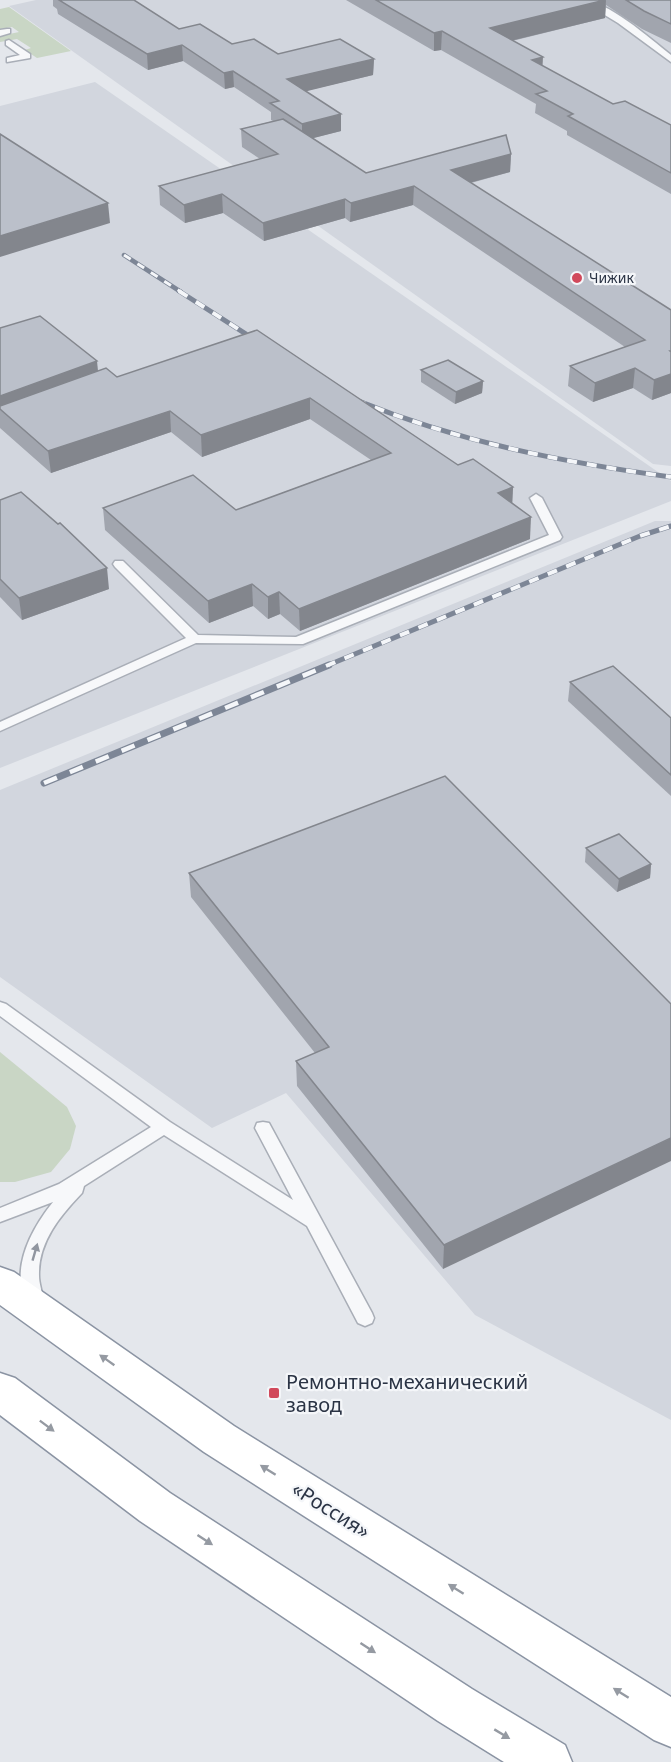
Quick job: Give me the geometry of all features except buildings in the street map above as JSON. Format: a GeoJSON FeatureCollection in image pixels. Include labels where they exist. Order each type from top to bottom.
{"type":"FeatureCollection","features":[{"type":"Feature","properties":{"kind":"highway","name":"«Россия»"},"geometry":{"type":"LineString","coordinates":[[0,1283],[219,1439],[671,1724]]}},
{"type":"Feature","properties":{"kind":"highway"},"geometry":{"type":"LineString","coordinates":[[0,1391],[155,1507],[455,1705],[548,1762]]}},
{"type":"Feature","properties":{"kind":"lane"},"geometry":{"type":"LineString","coordinates":[[584,0],[621,21],[671,59]]}},
{"type":"Feature","properties":{"kind":"lane"},"geometry":{"type":"LineString","coordinates":[[0,62],[27,56],[9,43]]}},
{"type":"Feature","properties":{"kind":"lane"},"geometry":{"type":"LineString","coordinates":[[0,52],[10,60]]}},
{"type":"Feature","properties":{"kind":"lane"},"geometry":{"type":"LineString","coordinates":[[0,727],[194,639],[298,641],[556,537],[536,498]]}},
{"type":"Feature","properties":{"kind":"lane"},"geometry":{"type":"LineString","coordinates":[[119,564],[194,639]]}},
{"type":"Feature","properties":{"kind":"lane"},"geometry":{"type":"LineString","coordinates":[[0,1008],[164,1127],[312,1221]]}},
{"type":"Feature","properties":{"kind":"lane"},"geometry":{"type":"LineString","coordinates":[[0,1215],[34,1205],[84,1179],[164,1127]]}},
{"type":"Feature","properties":{"kind":"lane"},"geometry":{"type":"LineString","coordinates":[[263,1128],[365,1318]]}},
{"type":"Feature","properties":{"kind":"lane"},"geometry":{"type":"LineString","coordinates":[[35,1310],[30,1272],[36,1245],[48,1220],[84,1179]]}},
{"type":"Feature","properties":{"kind":"shaded area"},"geometry":{"type":"Polygon","coordinates":[[[36,0],[671,0],[671,466],[653,464],[9,6],[36,0]]]}},
{"type":"Feature","properties":{"kind":"shaded area"},"geometry":{"type":"Polygon","coordinates":[[[95,82],[671,481],[671,501],[0,768],[0,106],[95,82]]]}},
{"type":"Feature","properties":{"kind":"shaded area"},"geometry":{"type":"Polygon","coordinates":[[[655,521],[671,521],[671,1420],[475,1315],[286,1093],[212,1128],[0,977],[0,790],[655,521]]]}},
{"type":"Feature","properties":{"kind":"green space"},"geometry":{"type":"Polygon","coordinates":[[[9,7],[71,51],[37,58],[25,50],[31,48],[17,39],[0,42],[0,36],[19,32],[12,27],[0,29],[0,9],[9,7]]]}},
{"type":"Feature","properties":{"kind":"green space"},"geometry":{"type":"Polygon","coordinates":[[[0,1052],[67,1107],[76,1126],[70,1149],[51,1172],[15,1182],[0,1182],[0,1052]]]}},
{"type":"Feature","properties":{"kind":"railway"},"geometry":{"type":"LineString","coordinates":[[124,255],[181,292]]}},
{"type":"Feature","properties":{"kind":"railway"},"geometry":{"type":"LineString","coordinates":[[179,291],[260,343]]}},
{"type":"Feature","properties":{"kind":"railway"},"geometry":{"type":"LineString","coordinates":[[356,400],[433,428],[511,449],[590,465],[671,477]]}},
{"type":"Feature","properties":{"kind":"railway"},"geometry":{"type":"LineString","coordinates":[[326,666],[640,536],[671,526]]}},
{"type":"Feature","properties":{"kind":"railway"},"geometry":{"type":"LineString","coordinates":[[44,783],[329,665]]}},
{"type":"Feature","properties":{"kind":"place","name":"Чижик"},"geometry":{"type":"Point","coordinates":[577,278]}},
{"type":"Feature","properties":{"kind":"place","name":"Ремонтно-механический завод"},"geometry":{"type":"Point","coordinates":[274,1393]}}]}
